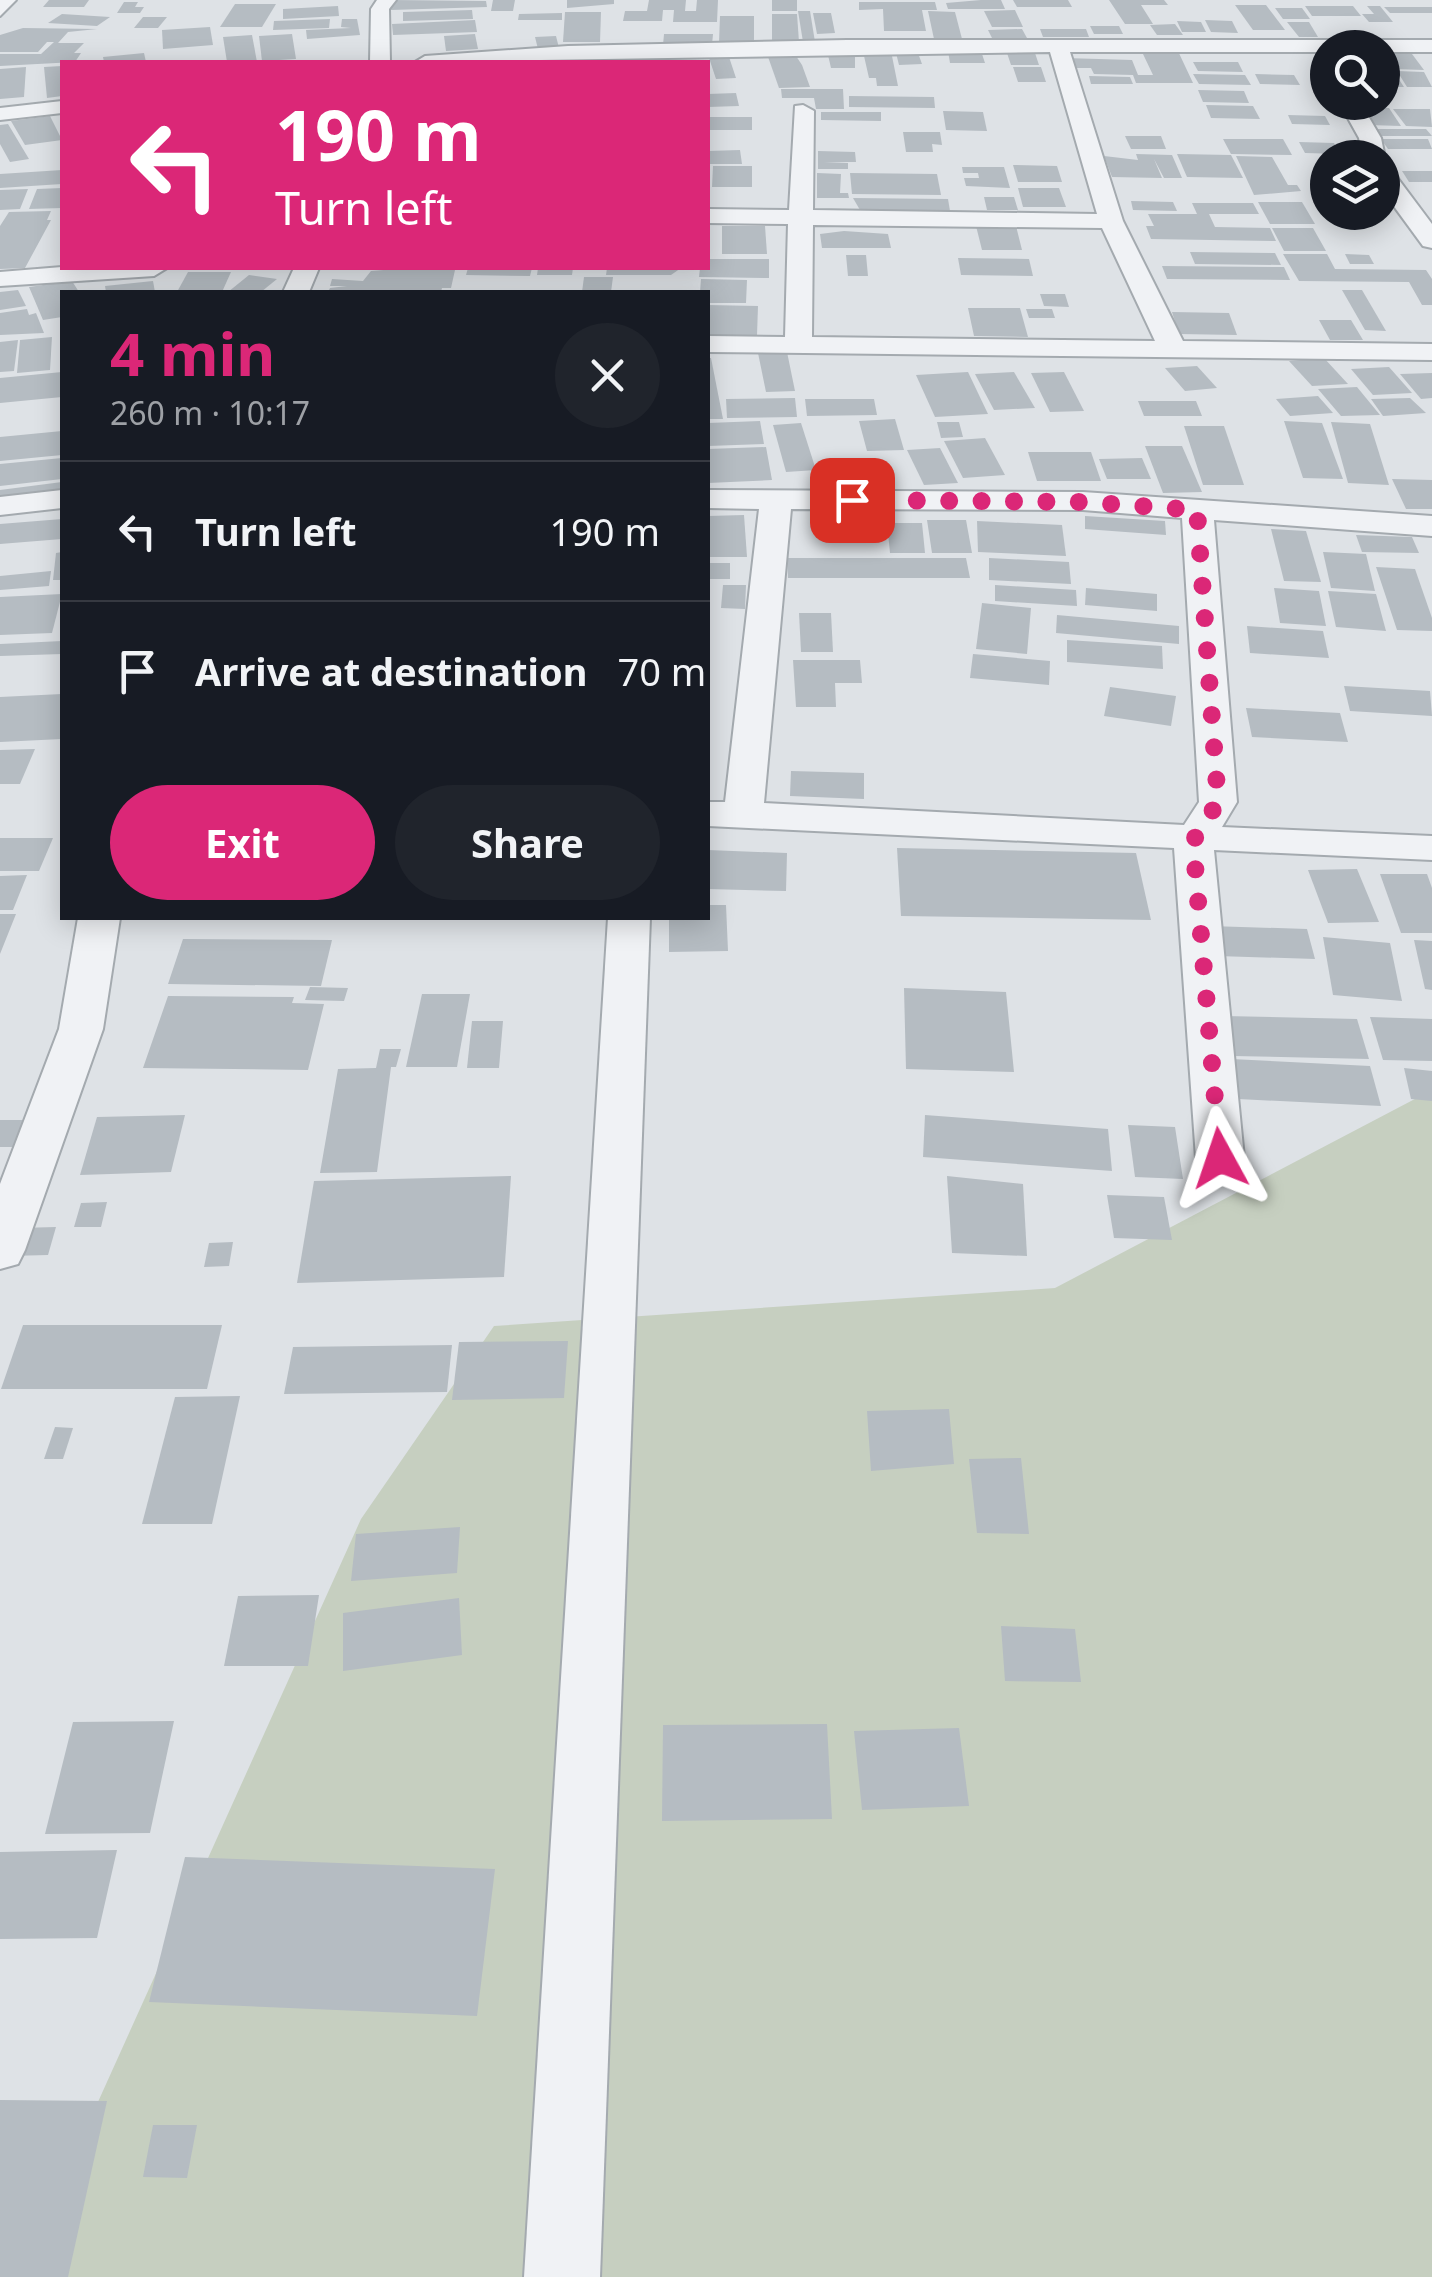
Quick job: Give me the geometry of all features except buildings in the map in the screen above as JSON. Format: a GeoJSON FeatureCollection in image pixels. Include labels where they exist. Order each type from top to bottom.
{"type":"FeatureCollection","features":[{"type":"Feature","properties":{"kind":"street"},"geometry":{"type":"LineString","coordinates":[[0,10],[8,0]]}},
{"type":"Feature","properties":{"kind":"street"},"geometry":{"type":"LineString","coordinates":[[380,60],[380,9],[387,0]]}},
{"type":"Feature","properties":{"kind":"street"},"geometry":{"type":"LineString","coordinates":[[1058,45],[1111,221],[1172,348]]}},
{"type":"Feature","properties":{"kind":"street"},"geometry":{"type":"LineString","coordinates":[[477,60],[847,46],[1432,46]]}},
{"type":"Feature","properties":{"kind":"street"},"geometry":{"type":"LineString","coordinates":[[0,114],[60,107]]}},
{"type":"Feature","properties":{"kind":"street"},"geometry":{"type":"LineString","coordinates":[[798,344],[803,111]]}},
{"type":"Feature","properties":{"kind":"street"},"geometry":{"type":"LineString","coordinates":[[1400,198],[1432,242]]}},
{"type":"Feature","properties":{"kind":"street"},"geometry":{"type":"LineString","coordinates":[[710,216],[1111,221]]}},
{"type":"Feature","properties":{"kind":"street"},"geometry":{"type":"LineString","coordinates":[[2,279],[126,270]]}},
{"type":"Feature","properties":{"kind":"street"},"geometry":{"type":"LineString","coordinates":[[710,344],[1432,352]]}},
{"type":"Feature","properties":{"kind":"street"},"geometry":{"type":"LineString","coordinates":[[710,498],[1084,502],[1432,526]]}},
{"type":"Feature","properties":{"kind":"street"},"geometry":{"type":"LineString","coordinates":[[0,506],[60,499]]}},
{"type":"Feature","properties":{"kind":"street"},"geometry":{"type":"LineString","coordinates":[[776,499],[725,814],[1004,823],[1193,841],[1432,848]]}},
{"type":"Feature","properties":{"kind":"street"},"geometry":{"type":"LineString","coordinates":[[1197,510],[1218,802],[1193,841],[1220,1158]]}},
{"type":"Feature","properties":{"kind":"street"},"geometry":{"type":"LineString","coordinates":[[0,1250],[82,1029],[99,920]]}},
{"type":"Feature","properties":{"kind":"street"},"geometry":{"type":"LineString","coordinates":[[562,2277],[628,920]]}},
{"type":"Feature","properties":{"kind":"green space"},"geometry":{"type":"Polygon","coordinates":[[[1432,1090],[1432,2277],[19,2277],[361,1519],[494,1326],[1055,1288],[1432,1090]]]}},
{"type":"Feature","properties":{"kind":"route"},"geometry":{"type":"LineString","coordinates":[[852,500],[1084,502],[1197,510],[1218,802],[1193,841],[1220,1158]]}}]}
